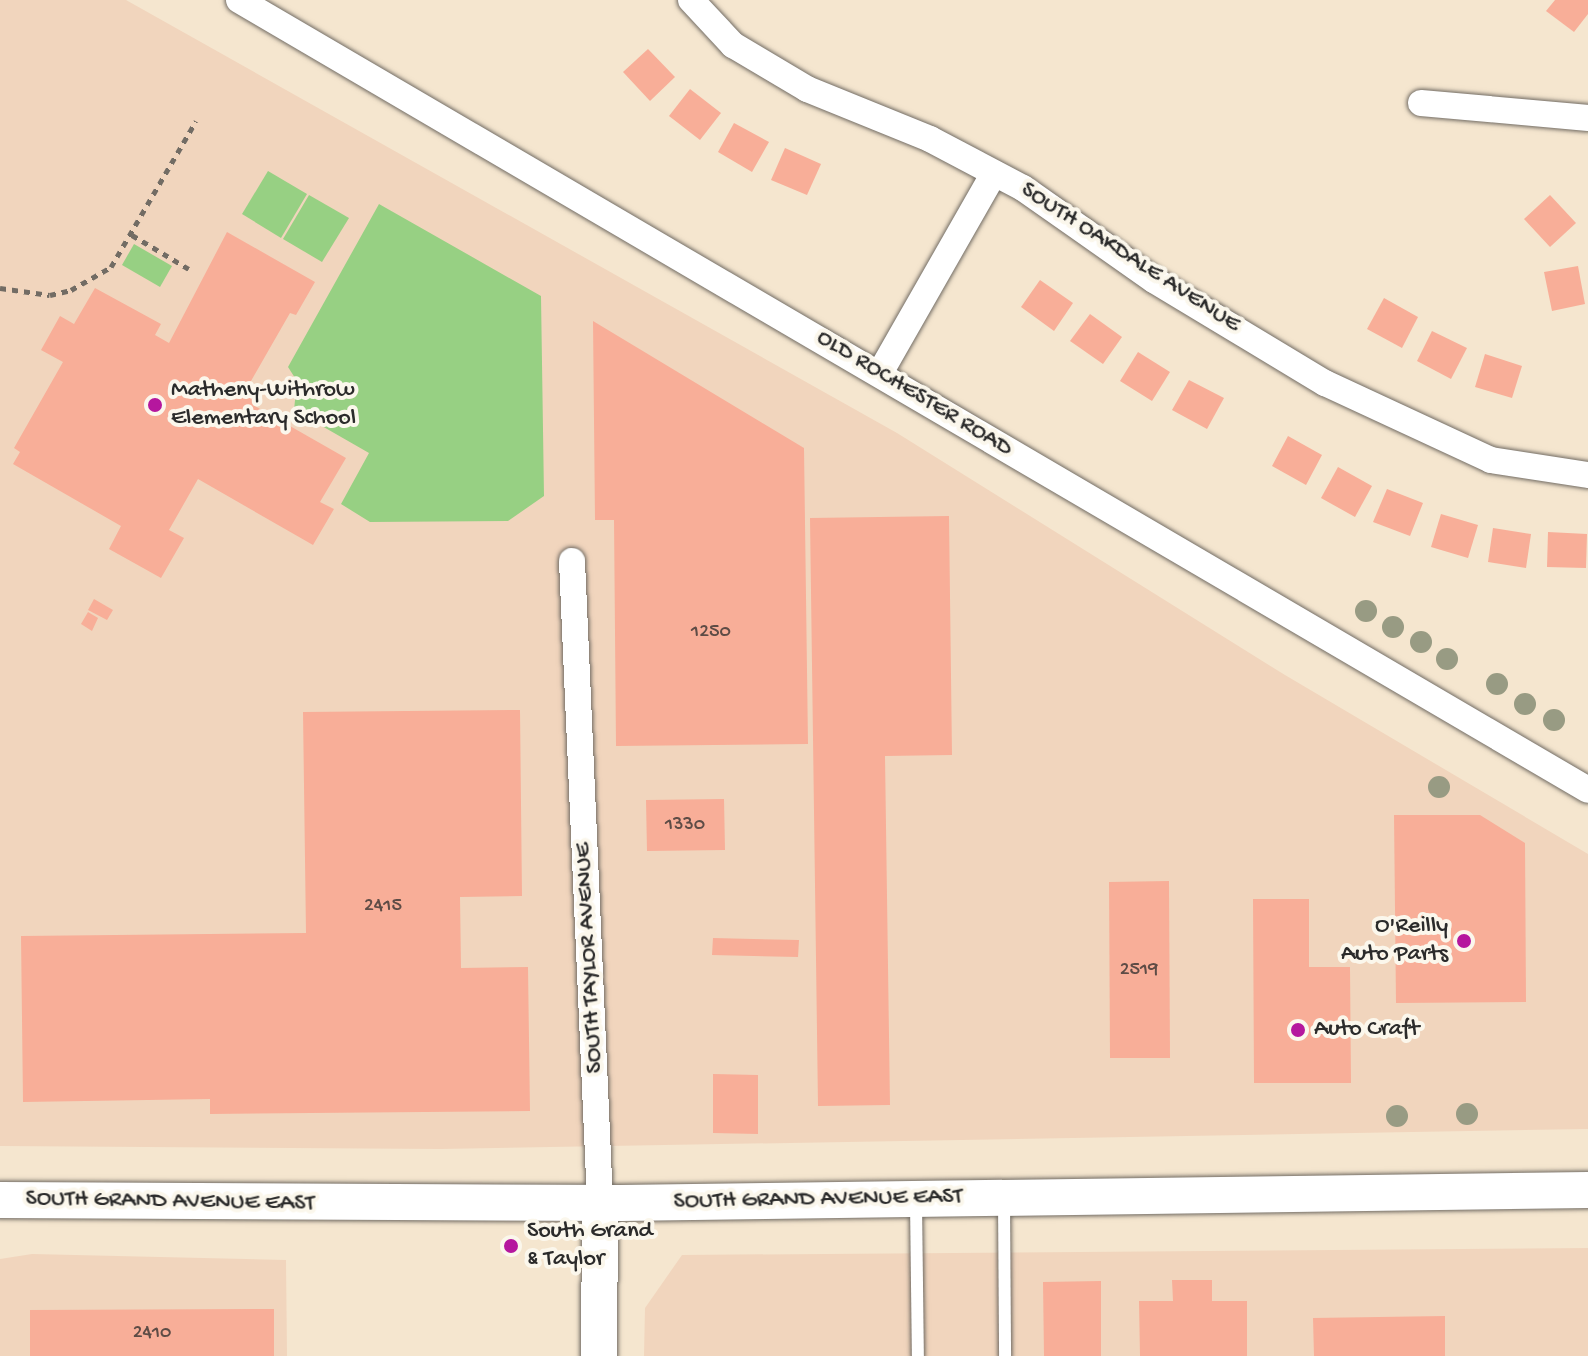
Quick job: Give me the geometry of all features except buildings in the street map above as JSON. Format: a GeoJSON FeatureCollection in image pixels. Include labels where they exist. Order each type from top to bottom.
{"type":"FeatureCollection","features":[{"type":"Feature","properties":{"kind":"main road","name":"SOUTH GRAND AVENUE EAST"},"geometry":{"type":"LineString","coordinates":[[0,1200],[600,1203],[1588,1190]]}},
{"type":"Feature","properties":{"kind":"main road","name":"SOUTH TAYLOR AVENUE"},"geometry":{"type":"LineString","coordinates":[[599,1356],[600,1203]]}},
{"type":"Feature","properties":{"kind":"street","name":"OLD ROCHESTER ROAD"},"geometry":{"type":"LineString","coordinates":[[239,0],[1588,790]]}},
{"type":"Feature","properties":{"kind":"street","name":"SOUTH OAKDALE AVENUE"},"geometry":{"type":"LineString","coordinates":[[691,0],[733,45],[807,89],[930,139],[994,173],[1078,224],[1154,280],[1398,420],[1491,460],[1588,475]]}},
{"type":"Feature","properties":{"kind":"street"},"geometry":{"type":"LineString","coordinates":[[1421,103],[1588,118]]}},
{"type":"Feature","properties":{"kind":"street"},"geometry":{"type":"LineString","coordinates":[[880,373],[994,173]]}},
{"type":"Feature","properties":{"kind":"street","name":"SOUTH TAYLOR AVENUE"},"geometry":{"type":"LineString","coordinates":[[572,561],[600,1203]]}},
{"type":"Feature","properties":{"kind":"lane"},"geometry":{"type":"LineString","coordinates":[[1004,1197],[1005,1356]]}},
{"type":"Feature","properties":{"kind":"lane"},"geometry":{"type":"LineString","coordinates":[[916,1199],[918,1356]]}},
{"type":"Feature","properties":{"kind":"path"},"geometry":{"type":"LineString","coordinates":[[0,288],[25,295],[71,290],[111,267],[196,121]]}},
{"type":"Feature","properties":{"kind":"path"},"geometry":{"type":"LineString","coordinates":[[132,235],[189,269]]}},
{"type":"Feature","properties":{"kind":"shaded area"},"geometry":{"type":"Polygon","coordinates":[[[0,0],[126,0],[897,433],[1285,675],[1588,854],[1588,1129],[440,1149],[0,1146],[0,0]]]}},
{"type":"Feature","properties":{"kind":"shaded area"},"geometry":{"type":"Polygon","coordinates":[[[1588,1248],[1588,1356],[644,1356],[645,1308],[682,1255],[1588,1248]]]}},
{"type":"Feature","properties":{"kind":"shaded area"},"geometry":{"type":"Polygon","coordinates":[[[32,1254],[286,1260],[287,1356],[0,1356],[0,1259],[32,1254]]]}},
{"type":"Feature","properties":{"kind":"green space"},"geometry":{"type":"Polygon","coordinates":[[[268,171],[307,194],[281,238],[242,214],[268,171]]]}},
{"type":"Feature","properties":{"kind":"green space"},"geometry":{"type":"Polygon","coordinates":[[[309,195],[349,218],[322,262],[283,239],[309,195]]]}},
{"type":"Feature","properties":{"kind":"green space"},"geometry":{"type":"Polygon","coordinates":[[[379,204],[541,296],[544,496],[508,521],[370,522],[341,504],[369,453],[294,410],[297,381],[288,367],[379,204]]]}},
{"type":"Feature","properties":{"kind":"green space"},"geometry":{"type":"Polygon","coordinates":[[[134,244],[172,266],[160,287],[122,265],[134,244]]]}},
{"type":"Feature","properties":{"kind":"place","name":"Matheny-Withrow Elementary School"},"geometry":{"type":"Point","coordinates":[155,405]}},
{"type":"Feature","properties":{"kind":"place","name":"O'Reilly Auto Parts"},"geometry":{"type":"Point","coordinates":[1464,941]}},
{"type":"Feature","properties":{"kind":"place","name":"Auto Craft"},"geometry":{"type":"Point","coordinates":[1298,1030]}},
{"type":"Feature","properties":{"kind":"place","name":"South Grand & Taylor"},"geometry":{"type":"Point","coordinates":[511,1246]}}]}
